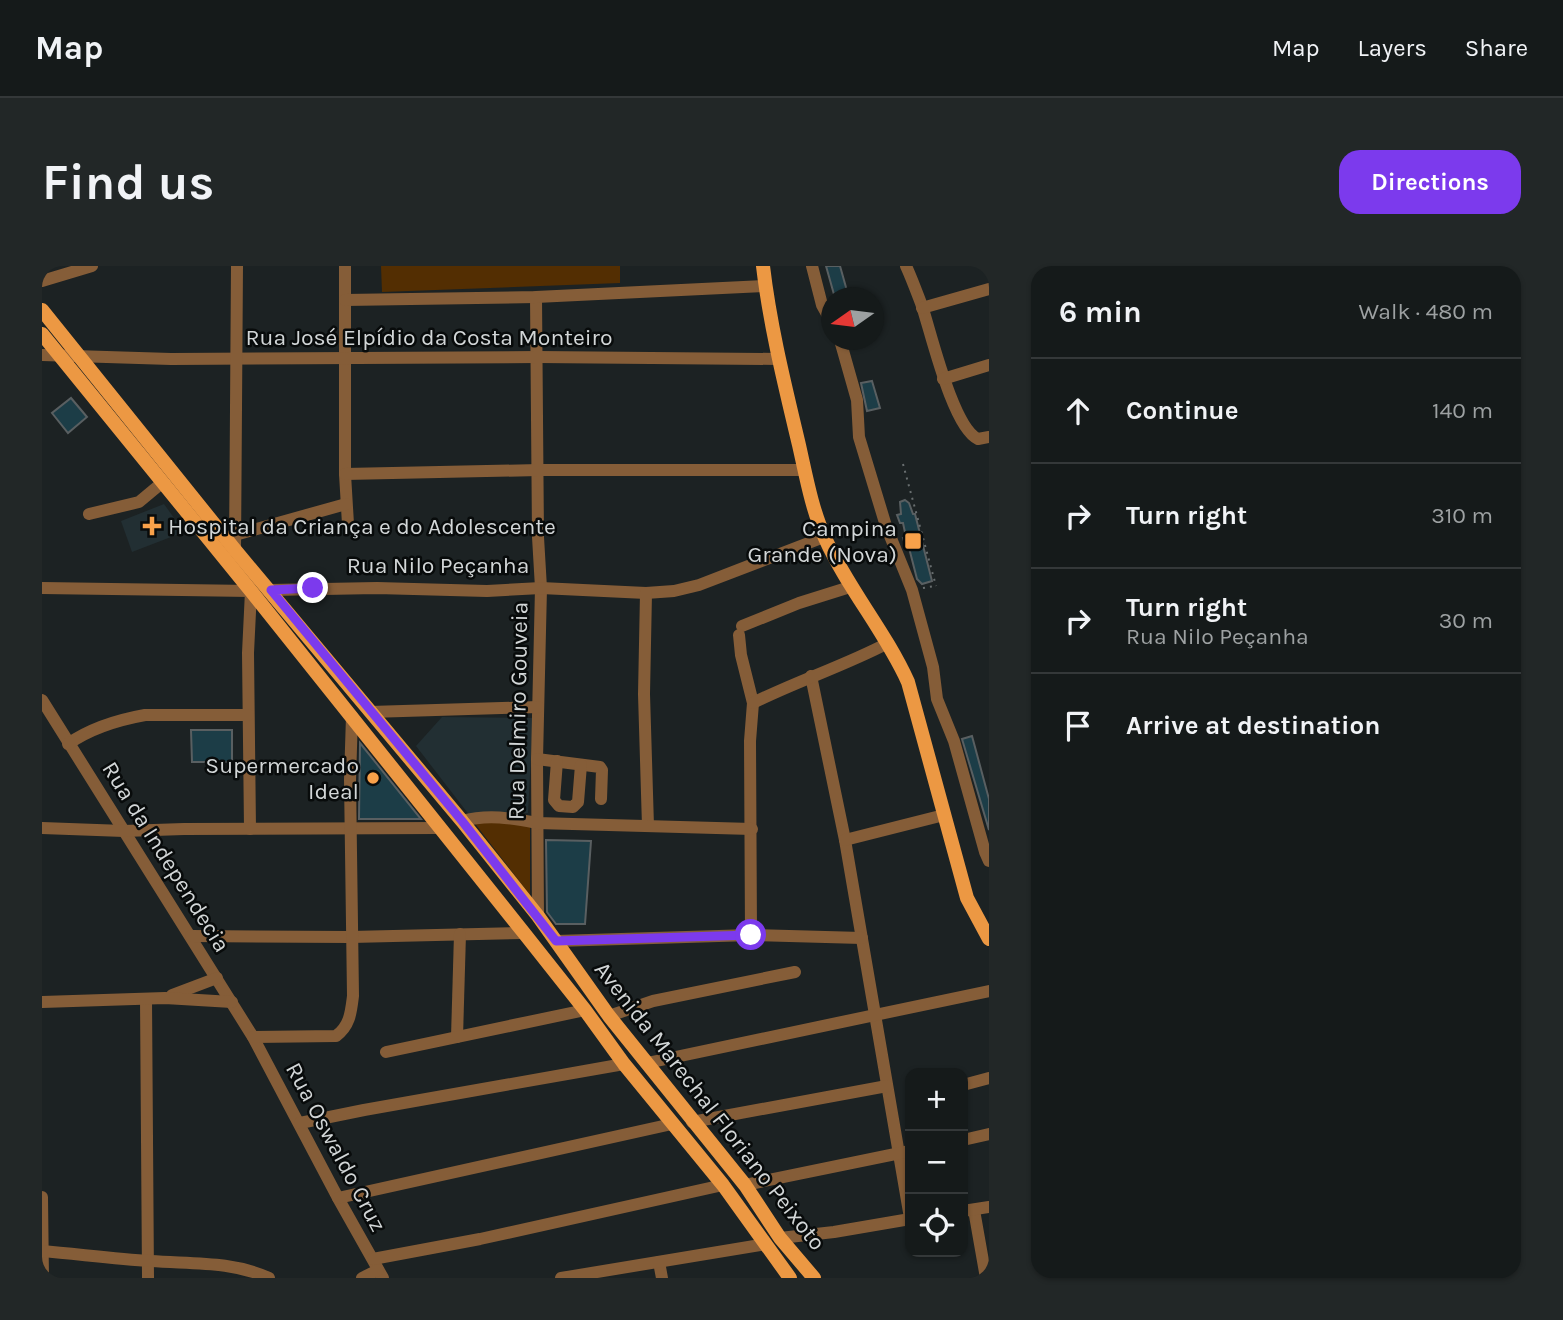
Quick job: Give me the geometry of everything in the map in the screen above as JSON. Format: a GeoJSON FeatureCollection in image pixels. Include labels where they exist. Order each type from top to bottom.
{"type":"FeatureCollection","features":[{"type":"Feature","properties":{"kind":"main road"},"geometry":{"type":"LineString","coordinates":[[763,266],[778,359],[824,537],[850,587],[888,643],[908,682],[967,898],[989,939]]}},
{"type":"Feature","properties":{"kind":"main road","name":"Avenida Marechal Floriano Peixoto"},"geometry":{"type":"LineString","coordinates":[[42,310],[235,550],[271,590],[538,916],[609,1016],[744,1185],[790,1278]]}},
{"type":"Feature","properties":{"kind":"main road","name":"Avenida Marechal Floriano Peixoto"},"geometry":{"type":"LineString","coordinates":[[42,334],[352,716],[672,1124],[773,1241],[814,1278]]}},
{"type":"Feature","properties":{"kind":"main road","name":"Rua Nilo Peçanha"},"geometry":{"type":"LineString","coordinates":[[251,591],[271,590]]}},
{"type":"Feature","properties":{"kind":"street"},"geometry":{"type":"LineString","coordinates":[[42,281],[92,266]]}},
{"type":"Feature","properties":{"kind":"street"},"geometry":{"type":"LineString","coordinates":[[235,550],[237,266]]}},
{"type":"Feature","properties":{"kind":"street"},"geometry":{"type":"LineString","coordinates":[[345,266],[345,474],[348,524]]}},
{"type":"Feature","properties":{"kind":"street"},"geometry":{"type":"LineString","coordinates":[[812,266],[821,301]]}},
{"type":"Feature","properties":{"kind":"street"},"geometry":{"type":"LineString","coordinates":[[906,266],[922,308],[943,379],[971,436],[978,439],[989,438]]}},
{"type":"Feature","properties":{"kind":"street"},"geometry":{"type":"LineString","coordinates":[[345,300],[537,297],[765,285]]}},
{"type":"Feature","properties":{"kind":"street"},"geometry":{"type":"LineString","coordinates":[[922,308],[989,289]]}},
{"type":"Feature","properties":{"kind":"street","name":"Rua Delmiro Gouveia"},"geometry":{"type":"LineString","coordinates":[[537,297],[538,537],[541,588],[537,759],[538,916]]}},
{"type":"Feature","properties":{"kind":"street"},"geometry":{"type":"LineString","coordinates":[[843,350],[856,392],[859,437],[886,526],[912,590],[933,667],[937,699],[954,741],[989,861]]}},
{"type":"Feature","properties":{"kind":"street","name":"Rua José Elpídio da Costa Monteiro"},"geometry":{"type":"LineString","coordinates":[[42,355],[344,359],[778,359]]}},
{"type":"Feature","properties":{"kind":"street"},"geometry":{"type":"LineString","coordinates":[[943,379],[989,365]]}},
{"type":"Feature","properties":{"kind":"street"},"geometry":{"type":"LineString","coordinates":[[345,474],[539,470],[805,470]]}},
{"type":"Feature","properties":{"kind":"street"},"geometry":{"type":"LineString","coordinates":[[89,514],[139,502],[163,482]]}},
{"type":"Feature","properties":{"kind":"street"},"geometry":{"type":"LineString","coordinates":[[235,534],[346,504]]}},
{"type":"Feature","properties":{"kind":"street","name":"Rua Nilo Peçanha"},"geometry":{"type":"LineString","coordinates":[[271,590],[541,588],[646,593],[674,591],[699,585],[824,537]]}},
{"type":"Feature","properties":{"kind":"street"},"geometry":{"type":"LineString","coordinates":[[751,935],[750,741],[753,703],[741,655],[741,631],[799,604],[850,587]]}},
{"type":"Feature","properties":{"kind":"street","name":"Rua Nilo Peçanha"},"geometry":{"type":"LineString","coordinates":[[42,589],[251,591]]}},
{"type":"Feature","properties":{"kind":"street"},"geometry":{"type":"LineString","coordinates":[[250,829],[248,715],[251,591]]}},
{"type":"Feature","properties":{"kind":"street"},"geometry":{"type":"LineString","coordinates":[[646,593],[644,694],[648,826]]}},
{"type":"Feature","properties":{"kind":"street"},"geometry":{"type":"LineString","coordinates":[[753,703],[888,643]]}},
{"type":"Feature","properties":{"kind":"street"},"geometry":{"type":"LineString","coordinates":[[811,676],[845,840],[887,1086],[904,1152],[908,1194]]}},
{"type":"Feature","properties":{"kind":"street","name":"Rua da Independecia"},"geometry":{"type":"LineString","coordinates":[[42,700],[253,1037]]}},
{"type":"Feature","properties":{"kind":"street"},"geometry":{"type":"LineString","coordinates":[[370,712],[538,707]]}},
{"type":"Feature","properties":{"kind":"street"},"geometry":{"type":"LineString","coordinates":[[68,744],[93,730],[128,718],[201,714],[248,715]]}},
{"type":"Feature","properties":{"kind":"street"},"geometry":{"type":"LineString","coordinates":[[253,1037],[335,1036],[343,1031],[350,1019],[353,996],[350,828],[352,716]]}},
{"type":"Feature","properties":{"kind":"street"},"geometry":{"type":"LineString","coordinates":[[537,759],[600,767],[601,799]]}},
{"type":"Feature","properties":{"kind":"street"},"geometry":{"type":"LineString","coordinates":[[557,761],[554,800],[559,806],[573,807],[578,802],[581,765]]}},
{"type":"Feature","properties":{"kind":"street"},"geometry":{"type":"LineString","coordinates":[[845,840],[944,815]]}},
{"type":"Feature","properties":{"kind":"street"},"geometry":{"type":"LineString","coordinates":[[462,821],[477,817],[499,817],[537,823],[752,829]]}},
{"type":"Feature","properties":{"kind":"street"},"geometry":{"type":"LineString","coordinates":[[42,828],[124,831],[438,828]]}},
{"type":"Feature","properties":{"kind":"street"},"geometry":{"type":"LineString","coordinates":[[191,936],[351,937],[524,933]]}},
{"type":"Feature","properties":{"kind":"street"},"geometry":{"type":"LineString","coordinates":[[457,1037],[460,934]]}},
{"type":"Feature","properties":{"kind":"street"},"geometry":{"type":"LineString","coordinates":[[556,941],[751,935],[862,938]]}},
{"type":"Feature","properties":{"kind":"street"},"geometry":{"type":"LineString","coordinates":[[609,1016],[653,1001],[795,972]]}},
{"type":"Feature","properties":{"kind":"street"},"geometry":{"type":"LineString","coordinates":[[165,998],[218,978]]}},
{"type":"Feature","properties":{"kind":"street"},"geometry":{"type":"LineString","coordinates":[[648,1063],[989,991]]}},
{"type":"Feature","properties":{"kind":"street"},"geometry":{"type":"LineString","coordinates":[[42,1002],[165,998],[232,1002]]}},
{"type":"Feature","properties":{"kind":"street"},"geometry":{"type":"LineString","coordinates":[[146,999],[148,1278]]}},
{"type":"Feature","properties":{"kind":"street"},"geometry":{"type":"LineString","coordinates":[[386,1052],[585,1010]]}},
{"type":"Feature","properties":{"kind":"street","name":"Rua Oswaldo Cruz"},"geometry":{"type":"LineString","coordinates":[[253,1037],[378,1269]]}},
{"type":"Feature","properties":{"kind":"street"},"geometry":{"type":"LineString","coordinates":[[300,1124],[364,1110],[624,1064]]}},
{"type":"Feature","properties":{"kind":"street"},"geometry":{"type":"LineString","coordinates":[[968,1084],[989,1078]]}},
{"type":"Feature","properties":{"kind":"street"},"geometry":{"type":"LineString","coordinates":[[692,1122],[887,1086]]}},
{"type":"Feature","properties":{"kind":"street"},"geometry":{"type":"LineString","coordinates":[[338,1198],[672,1124]]}},
{"type":"Feature","properties":{"kind":"street"},"geometry":{"type":"LineString","coordinates":[[968,1136],[989,1134]]}},
{"type":"Feature","properties":{"kind":"street"},"geometry":{"type":"LineString","coordinates":[[744,1185],[904,1152]]}},
{"type":"Feature","properties":{"kind":"street"},"geometry":{"type":"LineString","coordinates":[[362,1278],[378,1269],[480,1239],[723,1185]]}},
{"type":"Feature","properties":{"kind":"street"},"geometry":{"type":"LineString","coordinates":[[42,1197],[43,1278]]}},
{"type":"Feature","properties":{"kind":"street"},"geometry":{"type":"LineString","coordinates":[[986,1278],[968,1210],[989,1207]]}},
{"type":"Feature","properties":{"kind":"street"},"geometry":{"type":"LineString","coordinates":[[561,1278],[905,1219]]}},
{"type":"Feature","properties":{"kind":"street"},"geometry":{"type":"LineString","coordinates":[[43,1251],[149,1261],[234,1265],[264,1277]]}},
{"type":"Feature","properties":{"kind":"street"},"geometry":{"type":"LineString","coordinates":[[659,1262],[662,1278]]}},
{"type":"Feature","properties":{"kind":"path"},"geometry":{"type":"LineString","coordinates":[[903,464],[936,586],[919,589]]}},
{"type":"Feature","properties":{"kind":"shaded area"},"geometry":{"type":"Polygon","coordinates":[[[381,266],[620,266],[620,283],[382,292],[381,266]]]}},
{"type":"Feature","properties":{"kind":"shaded area","name":"Hospital da Criança e do Adolescente"},"geometry":{"type":"Polygon","coordinates":[[[164,504],[184,532],[132,552],[121,521],[164,504]]]}},
{"type":"Feature","properties":{"kind":"shaded area"},"geometry":{"type":"Polygon","coordinates":[[[442,717],[533,718],[528,813],[470,816],[416,746],[442,717]]]}},
{"type":"Feature","properties":{"kind":"shaded area"},"geometry":{"type":"Polygon","coordinates":[[[530,819],[530,895],[473,821],[530,819]]]}},
{"type":"Feature","properties":{"kind":"building"},"geometry":{"type":"Polygon","coordinates":[[[826,266],[840,266],[846,287],[832,287],[826,266]]]}},
{"type":"Feature","properties":{"kind":"building"},"geometry":{"type":"Polygon","coordinates":[[[872,381],[880,408],[867,411],[861,383],[872,381]]]}},
{"type":"Feature","properties":{"kind":"building"},"geometry":{"type":"Polygon","coordinates":[[[71,398],[87,417],[68,433],[52,413],[71,398]]]}},
{"type":"Feature","properties":{"kind":"building","name":"Campina Grande (Nova)"},"geometry":{"type":"Polygon","coordinates":[[[905,500],[915,514],[932,581],[922,584],[917,579],[908,544],[905,545],[903,538],[906,537],[903,523],[900,523],[897,515],[901,514],[900,502],[905,500]]]}},
{"type":"Feature","properties":{"kind":"building"},"geometry":{"type":"Polygon","coordinates":[[[191,730],[232,730],[232,762],[192,762],[191,730]]]}},
{"type":"Feature","properties":{"kind":"building"},"geometry":{"type":"Polygon","coordinates":[[[972,736],[989,799],[989,830],[962,739],[972,736]]]}},
{"type":"Feature","properties":{"kind":"building","name":"Supermercado Ideal"},"geometry":{"type":"Polygon","coordinates":[[[360,743],[421,819],[359,819],[360,743]]]}},
{"type":"Feature","properties":{"kind":"building"},"geometry":{"type":"Polygon","coordinates":[[[546,840],[591,841],[585,924],[556,924],[547,912],[546,840]]]}},
{"type":"Feature","properties":{"kind":"place","name":"Hospital da Criança e do Adolescente"},"geometry":{"type":"Point","coordinates":[152,526]}},
{"type":"Feature","properties":{"kind":"place","name":"Campina Grande (Nova)"},"geometry":{"type":"Point","coordinates":[913,541]}},
{"type":"Feature","properties":{"kind":"place","name":"Supermercado Ideal"},"geometry":{"type":"Point","coordinates":[373,778]}},
{"type":"Feature","properties":{"kind":"route"},"geometry":{"type":"LineString","coordinates":[[313,588],[271,590],[462,821],[556,941],[751,935]]}}]}
